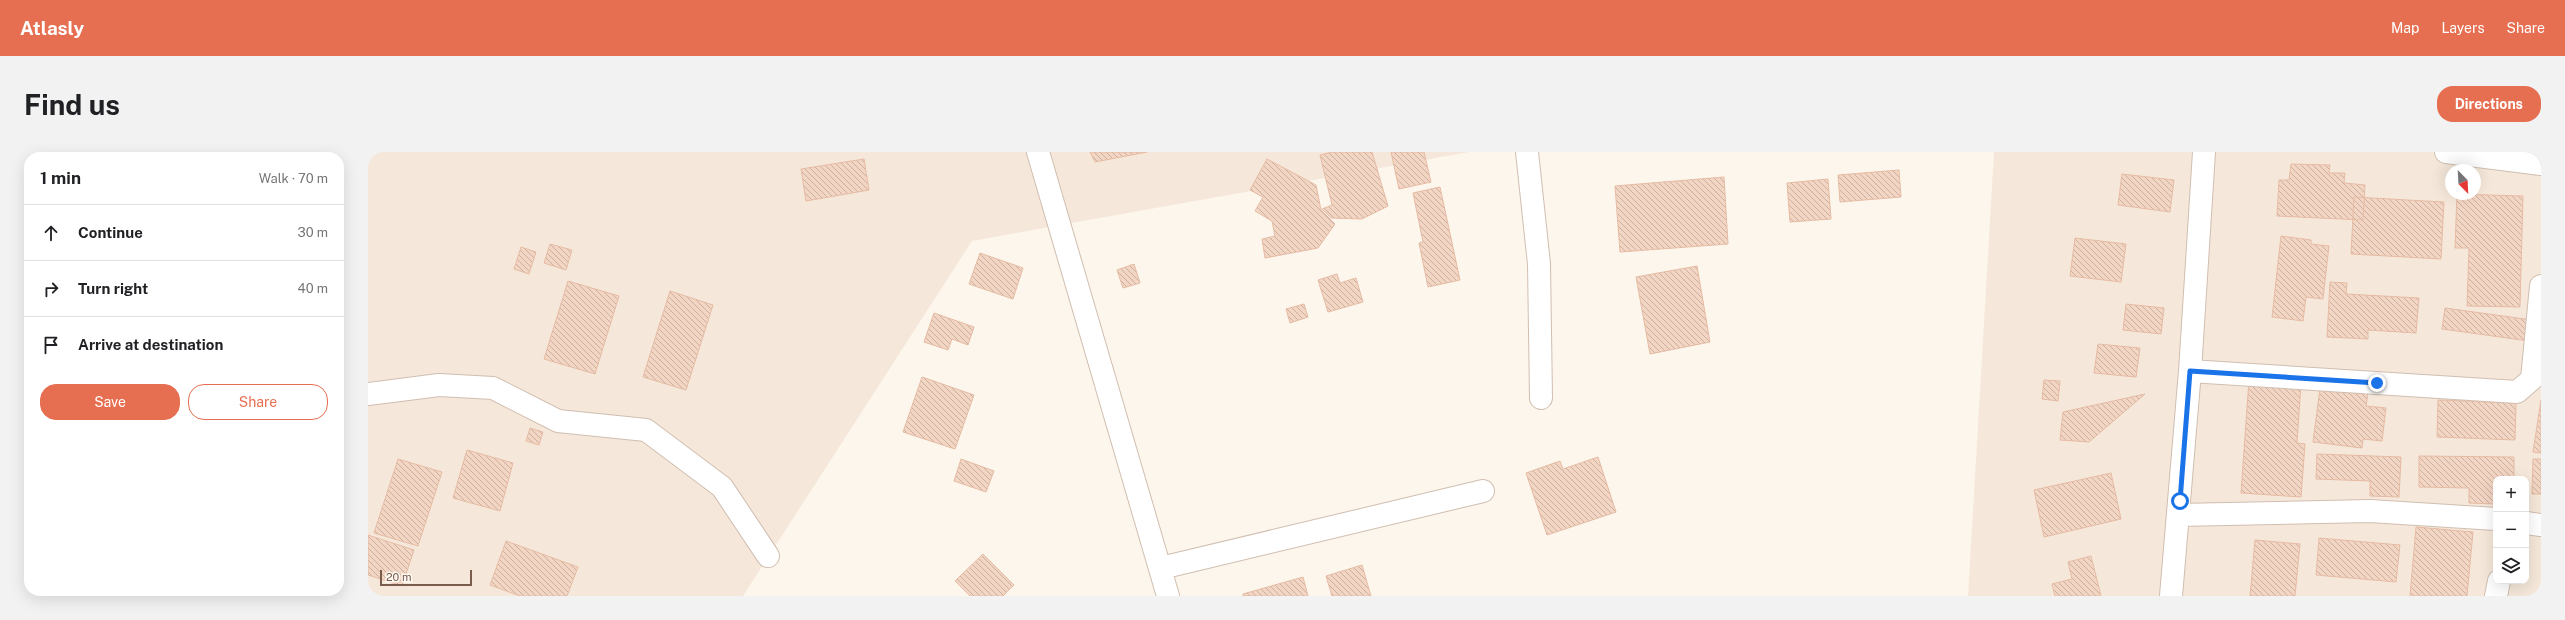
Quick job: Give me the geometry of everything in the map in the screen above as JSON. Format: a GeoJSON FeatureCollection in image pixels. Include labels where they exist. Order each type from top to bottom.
{"type":"FeatureCollection","features":[{"type":"Feature","properties":{"kind":"street"},"geometry":{"type":"LineString","coordinates":[[1038,152],[1168,596]]}},
{"type":"Feature","properties":{"kind":"street"},"geometry":{"type":"LineString","coordinates":[[1527,152],[1539,264],[1541,398]]}},
{"type":"Feature","properties":{"kind":"street"},"geometry":{"type":"LineString","coordinates":[[2171,596],[2190,371],[2204,152]]}},
{"type":"Feature","properties":{"kind":"street"},"geometry":{"type":"LineString","coordinates":[[2446,152],[2541,164]]}},
{"type":"Feature","properties":{"kind":"street"},"geometry":{"type":"LineString","coordinates":[[2190,371],[2517,392],[2532,379],[2541,286]]}},
{"type":"Feature","properties":{"kind":"street"},"geometry":{"type":"LineString","coordinates":[[368,394],[439,385],[493,388],[558,421],[646,430],[722,487],[768,556]]}},
{"type":"Feature","properties":{"kind":"street"},"geometry":{"type":"LineString","coordinates":[[1161,568],[1483,491]]}},
{"type":"Feature","properties":{"kind":"street"},"geometry":{"type":"LineString","coordinates":[[2179,515],[2370,511],[2493,519]]}},
{"type":"Feature","properties":{"kind":"street"},"geometry":{"type":"LineString","coordinates":[[2529,523],[2541,525]]}},
{"type":"Feature","properties":{"kind":"street"},"geometry":{"type":"LineString","coordinates":[[2496,596],[2498,584]]}},
{"type":"Feature","properties":{"kind":"shaded area"},"geometry":{"type":"Polygon","coordinates":[[[368,152],[1469,152],[972,241],[743,596],[368,596],[368,152]]]}},
{"type":"Feature","properties":{"kind":"shaded area"},"geometry":{"type":"Polygon","coordinates":[[[1994,152],[2541,152],[2541,596],[1968,596],[1994,152]]]}},
{"type":"Feature","properties":{"kind":"building"},"geometry":{"type":"Polygon","coordinates":[[[1090,152],[1147,152],[1095,162],[1090,152]]]}},
{"type":"Feature","properties":{"kind":"building"},"geometry":{"type":"Polygon","coordinates":[[[1332,152],[1372,152],[1388,206],[1362,219],[1331,218],[1322,209],[1332,205],[1320,155],[1332,152]]]}},
{"type":"Feature","properties":{"kind":"building"},"geometry":{"type":"Polygon","coordinates":[[[1391,152],[1424,152],[1431,182],[1399,189],[1391,152]]]}},
{"type":"Feature","properties":{"kind":"building"},"geometry":{"type":"Polygon","coordinates":[[[864,159],[869,190],[806,201],[801,169],[864,159]]]}},
{"type":"Feature","properties":{"kind":"building"},"geometry":{"type":"Polygon","coordinates":[[[1267,159],[1316,185],[1321,210],[1335,224],[1318,248],[1265,258],[1262,239],[1275,236],[1272,221],[1255,211],[1263,197],[1250,190],[1267,159]]]}},
{"type":"Feature","properties":{"kind":"building"},"geometry":{"type":"Polygon","coordinates":[[[2291,164],[2330,165],[2329,173],[2345,173],[2344,183],[2365,185],[2363,220],[2277,216],[2279,180],[2289,180],[2291,164]]]}},
{"type":"Feature","properties":{"kind":"building"},"geometry":{"type":"Polygon","coordinates":[[[1899,170],[1901,197],[1840,202],[1838,175],[1899,170]]]}},
{"type":"Feature","properties":{"kind":"building"},"geometry":{"type":"Polygon","coordinates":[[[2122,174],[2174,180],[2170,212],[2118,205],[2122,174]]]}},
{"type":"Feature","properties":{"kind":"building"},"geometry":{"type":"Polygon","coordinates":[[[1724,177],[1728,244],[1620,252],[1615,186],[1724,177]]]}},
{"type":"Feature","properties":{"kind":"building"},"geometry":{"type":"Polygon","coordinates":[[[1828,179],[1831,219],[1790,222],[1787,183],[1828,179]]]}},
{"type":"Feature","properties":{"kind":"building"},"geometry":{"type":"Polygon","coordinates":[[[1440,187],[1460,280],[1428,287],[1419,243],[1423,242],[1413,193],[1440,187]]]}},
{"type":"Feature","properties":{"kind":"building"},"geometry":{"type":"Polygon","coordinates":[[[2481,195],[2523,196],[2520,307],[2467,306],[2469,248],[2455,248],[2457,200],[2481,200],[2481,195]]]}},
{"type":"Feature","properties":{"kind":"building"},"geometry":{"type":"Polygon","coordinates":[[[2354,197],[2444,202],[2441,259],[2351,254],[2354,197]]]}},
{"type":"Feature","properties":{"kind":"building"},"geometry":{"type":"Polygon","coordinates":[[[2281,236],[2311,240],[2311,244],[2329,246],[2323,299],[2306,297],[2303,321],[2272,317],[2281,236]]]}},
{"type":"Feature","properties":{"kind":"building"},"geometry":{"type":"Polygon","coordinates":[[[2075,238],[2126,244],[2121,282],[2070,276],[2075,238]]]}},
{"type":"Feature","properties":{"kind":"building"},"geometry":{"type":"Polygon","coordinates":[[[550,244],[572,250],[566,270],[544,263],[550,244]]]}},
{"type":"Feature","properties":{"kind":"building"},"geometry":{"type":"Polygon","coordinates":[[[521,247],[536,252],[529,274],[514,269],[521,247]]]}},
{"type":"Feature","properties":{"kind":"building"},"geometry":{"type":"Polygon","coordinates":[[[980,253],[1023,268],[1013,299],[969,284],[980,253]]]}},
{"type":"Feature","properties":{"kind":"building"},"geometry":{"type":"Polygon","coordinates":[[[1134,264],[1140,283],[1123,288],[1117,270],[1134,264]]]}},
{"type":"Feature","properties":{"kind":"building"},"geometry":{"type":"Polygon","coordinates":[[[1697,266],[1710,342],[1650,354],[1636,277],[1697,266]]]}},
{"type":"Feature","properties":{"kind":"building"},"geometry":{"type":"Polygon","coordinates":[[[1337,274],[1340,283],[1356,278],[1363,302],[1328,312],[1318,280],[1337,274]]]}},
{"type":"Feature","properties":{"kind":"building"},"geometry":{"type":"Polygon","coordinates":[[[568,281],[619,296],[595,374],[544,359],[568,281]]]}},
{"type":"Feature","properties":{"kind":"building"},"geometry":{"type":"Polygon","coordinates":[[[2330,282],[2347,283],[2346,294],[2419,298],[2416,333],[2368,330],[2368,339],[2327,337],[2330,282]]]}},
{"type":"Feature","properties":{"kind":"building"},"geometry":{"type":"Polygon","coordinates":[[[670,291],[713,305],[686,390],[643,377],[670,291]]]}},
{"type":"Feature","properties":{"kind":"building"},"geometry":{"type":"Polygon","coordinates":[[[1304,304],[1308,317],[1290,323],[1286,309],[1304,304]]]}},
{"type":"Feature","properties":{"kind":"building"},"geometry":{"type":"Polygon","coordinates":[[[2126,304],[2164,308],[2161,334],[2123,330],[2126,304]]]}},
{"type":"Feature","properties":{"kind":"building"},"geometry":{"type":"Polygon","coordinates":[[[2445,308],[2532,320],[2529,341],[2442,329],[2445,308]]]}},
{"type":"Feature","properties":{"kind":"building"},"geometry":{"type":"Polygon","coordinates":[[[934,313],[974,327],[968,345],[952,339],[948,350],[924,342],[934,313]]]}},
{"type":"Feature","properties":{"kind":"building"},"geometry":{"type":"Polygon","coordinates":[[[2098,344],[2140,348],[2136,377],[2094,373],[2098,344]]]}},
{"type":"Feature","properties":{"kind":"building"},"geometry":{"type":"Polygon","coordinates":[[[922,377],[974,395],[955,449],[903,432],[922,377]]]}},
{"type":"Feature","properties":{"kind":"building"},"geometry":{"type":"Polygon","coordinates":[[[2044,380],[2060,381],[2058,401],[2042,399],[2044,380]]]}},
{"type":"Feature","properties":{"kind":"building"},"geometry":{"type":"Polygon","coordinates":[[[2249,380],[2301,384],[2297,443],[2305,444],[2301,497],[2241,493],[2249,380]]]}},
{"type":"Feature","properties":{"kind":"building"},"geometry":{"type":"Polygon","coordinates":[[[2320,388],[2368,393],[2366,406],[2386,408],[2382,441],[2363,439],[2362,448],[2313,442],[2320,388]]]}},
{"type":"Feature","properties":{"kind":"building"},"geometry":{"type":"Polygon","coordinates":[[[2145,394],[2089,442],[2060,440],[2063,412],[2145,394]]]}},
{"type":"Feature","properties":{"kind":"building"},"geometry":{"type":"Polygon","coordinates":[[[2438,400],[2516,403],[2515,440],[2437,437],[2438,400]]]}},
{"type":"Feature","properties":{"kind":"building"},"geometry":{"type":"Polygon","coordinates":[[[2541,400],[2541,453],[2533,452],[2541,400]]]}},
{"type":"Feature","properties":{"kind":"building"},"geometry":{"type":"Polygon","coordinates":[[[530,428],[543,432],[539,445],[526,441],[530,428]]]}},
{"type":"Feature","properties":{"kind":"building"},"geometry":{"type":"Polygon","coordinates":[[[467,450],[513,463],[500,511],[453,498],[467,450]]]}},
{"type":"Feature","properties":{"kind":"building"},"geometry":{"type":"Polygon","coordinates":[[[2317,454],[2401,457],[2399,497],[2370,496],[2370,481],[2316,479],[2317,454]]]}},
{"type":"Feature","properties":{"kind":"building"},"geometry":{"type":"Polygon","coordinates":[[[2419,456],[2514,457],[2514,476],[2493,476],[2493,504],[2469,503],[2469,488],[2419,487],[2419,456]]]}},
{"type":"Feature","properties":{"kind":"building"},"geometry":{"type":"Polygon","coordinates":[[[1598,457],[1616,512],[1547,535],[1526,473],[1560,461],[1563,469],[1598,457]]]}},
{"type":"Feature","properties":{"kind":"building"},"geometry":{"type":"Polygon","coordinates":[[[398,459],[442,472],[418,546],[374,533],[398,459]]]}},
{"type":"Feature","properties":{"kind":"building"},"geometry":{"type":"Polygon","coordinates":[[[961,459],[994,471],[986,492],[954,481],[961,459]]]}},
{"type":"Feature","properties":{"kind":"building"},"geometry":{"type":"Polygon","coordinates":[[[2533,459],[2541,459],[2541,494],[2532,494],[2533,459]]]}},
{"type":"Feature","properties":{"kind":"building"},"geometry":{"type":"Polygon","coordinates":[[[2111,473],[2121,519],[2044,537],[2034,490],[2111,473]]]}},
{"type":"Feature","properties":{"kind":"building"},"geometry":{"type":"Polygon","coordinates":[[[2416,527],[2473,532],[2467,596],[2410,596],[2416,527]]]}},
{"type":"Feature","properties":{"kind":"building"},"geometry":{"type":"Polygon","coordinates":[[[368,535],[414,550],[402,586],[368,575],[368,535]]]}},
{"type":"Feature","properties":{"kind":"building"},"geometry":{"type":"Polygon","coordinates":[[[2319,538],[2400,545],[2396,582],[2316,575],[2319,538]]]}},
{"type":"Feature","properties":{"kind":"building"},"geometry":{"type":"Polygon","coordinates":[[[2255,540],[2300,544],[2295,596],[2250,596],[2255,540]]]}},
{"type":"Feature","properties":{"kind":"building"},"geometry":{"type":"Polygon","coordinates":[[[506,541],[578,567],[567,596],[520,596],[490,585],[506,541]]]}},
{"type":"Feature","properties":{"kind":"building"},"geometry":{"type":"Polygon","coordinates":[[[983,554],[1014,585],[1003,596],[970,596],[955,581],[983,554]]]}},
{"type":"Feature","properties":{"kind":"building"},"geometry":{"type":"Polygon","coordinates":[[[2091,556],[2101,596],[2055,596],[2052,584],[2072,579],[2068,562],[2091,556]]]}},
{"type":"Feature","properties":{"kind":"building"},"geometry":{"type":"Polygon","coordinates":[[[1362,565],[1371,596],[1332,596],[1326,576],[1362,565]]]}},
{"type":"Feature","properties":{"kind":"building"},"geometry":{"type":"Polygon","coordinates":[[[1303,577],[1308,596],[1243,596],[1243,594],[1303,577]]]}},
{"type":"Feature","properties":{"kind":"route"},"geometry":{"type":"LineString","coordinates":[[2180,501],[2190,371],[2377,383]]}}]}
